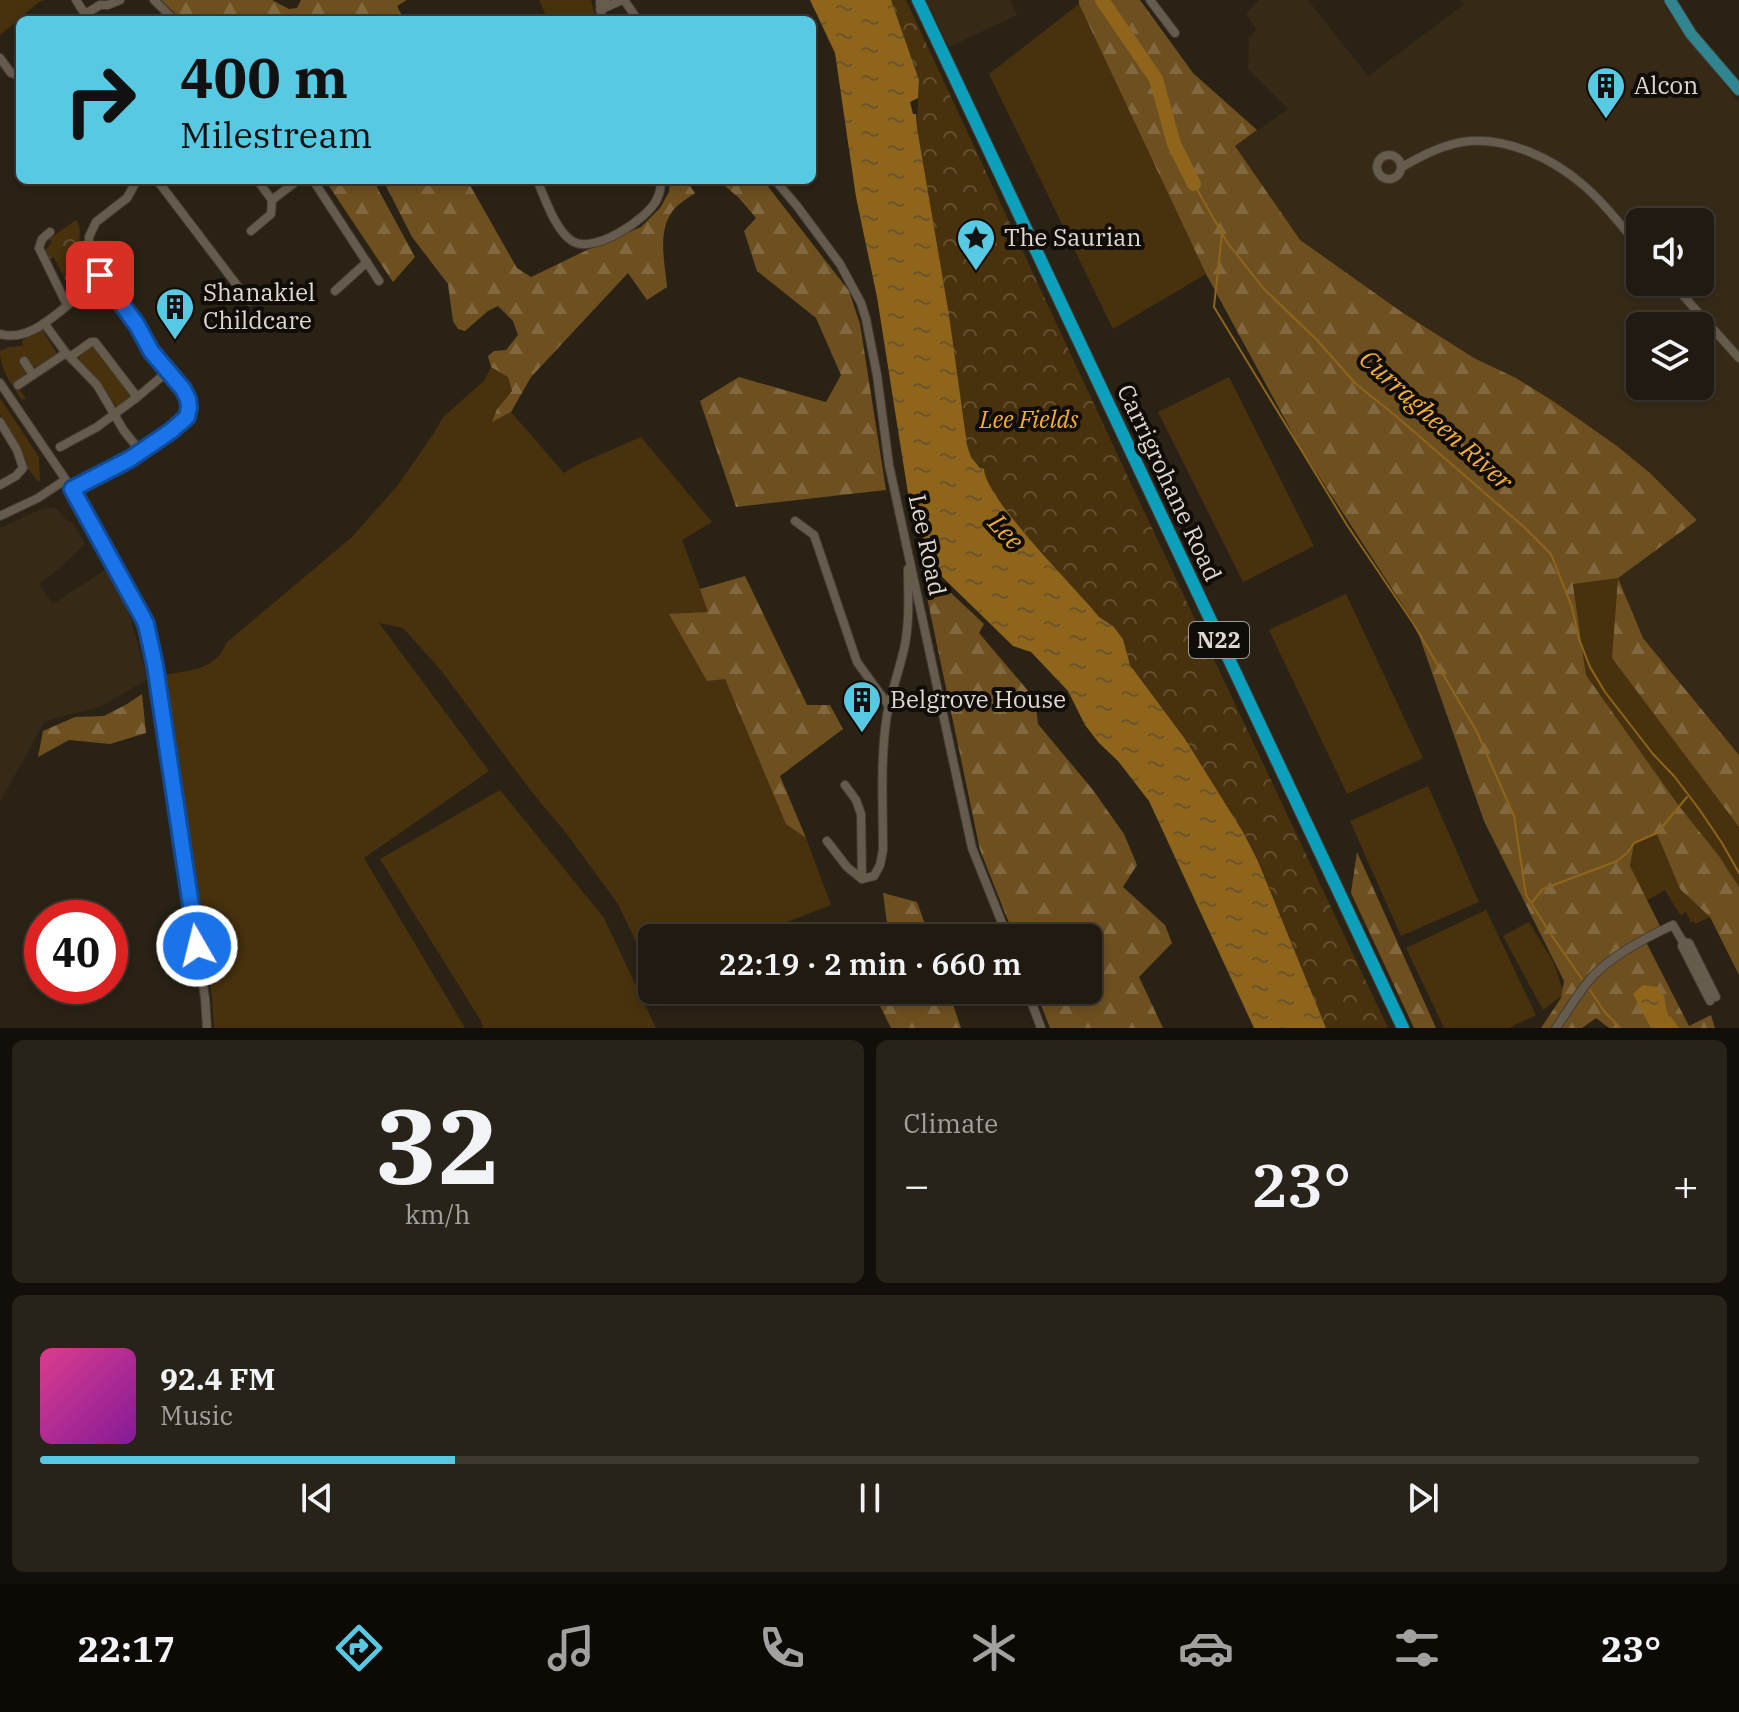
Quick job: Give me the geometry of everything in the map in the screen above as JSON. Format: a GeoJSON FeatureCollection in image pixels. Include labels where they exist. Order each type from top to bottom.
{"type":"FeatureCollection","features":[{"type":"Feature","properties":{"kind":"highway","name":"Carrigrohane Road"},"geometry":{"type":"LineString","coordinates":[[918,0],[1403,1028]]}},
{"type":"Feature","properties":{"kind":"main road"},"geometry":{"type":"LineString","coordinates":[[1674,2],[1691,34],[1739,90]]}},
{"type":"Feature","properties":{"kind":"street"},"geometry":{"type":"LineString","coordinates":[[76,0],[85,13],[96,3],[108,5],[120,0]]}},
{"type":"Feature","properties":{"kind":"street"},"geometry":{"type":"LineString","coordinates":[[154,0],[166,16]]}},
{"type":"Feature","properties":{"kind":"street"},"geometry":{"type":"LineString","coordinates":[[602,4],[623,0]]}},
{"type":"Feature","properties":{"kind":"street"},"geometry":{"type":"LineString","coordinates":[[1150,0],[1175,33]]}},
{"type":"Feature","properties":{"kind":"street"},"geometry":{"type":"LineString","coordinates":[[0,58],[11,73],[16,74]]}},
{"type":"Feature","properties":{"kind":"street"},"geometry":{"type":"LineString","coordinates":[[1402,167],[1430,152],[1468,141],[1484,141],[1526,151],[1549,160],[1584,185],[1626,232]]}},
{"type":"Feature","properties":{"kind":"street"},"geometry":{"type":"LineString","coordinates":[[72,489],[141,452],[187,417],[188,399],[183,389],[151,351],[137,325],[105,283],[90,253],[89,237],[96,222],[127,198],[135,184]]}},
{"type":"Feature","properties":{"kind":"street"},"geometry":{"type":"LineString","coordinates":[[160,184],[249,301]]}},
{"type":"Feature","properties":{"kind":"street"},"geometry":{"type":"LineString","coordinates":[[251,231],[271,214],[272,200],[260,184]]}},
{"type":"Feature","properties":{"kind":"street"},"geometry":{"type":"LineString","coordinates":[[272,200],[293,184]]}},
{"type":"Feature","properties":{"kind":"street"},"geometry":{"type":"LineString","coordinates":[[316,184],[379,281]]}},
{"type":"Feature","properties":{"kind":"street"},"geometry":{"type":"LineString","coordinates":[[539,184],[561,229],[577,243],[588,245],[601,241],[652,207],[660,184]]}},
{"type":"Feature","properties":{"kind":"street","name":"Lee Road"},"geometry":{"type":"LineString","coordinates":[[778,184],[840,264],[861,303],[873,347],[889,465],[972,848],[1002,924]]}},
{"type":"Feature","properties":{"kind":"street"},"geometry":{"type":"LineString","coordinates":[[50,232],[42,239],[39,248],[67,305]]}},
{"type":"Feature","properties":{"kind":"street"},"geometry":{"type":"LineString","coordinates":[[335,291],[367,262]]}},
{"type":"Feature","properties":{"kind":"street"},"geometry":{"type":"LineString","coordinates":[[0,334],[10,337],[23,335],[86,291],[105,283]]}},
{"type":"Feature","properties":{"kind":"street"},"geometry":{"type":"LineString","coordinates":[[1684,296],[1739,358]]}},
{"type":"Feature","properties":{"kind":"street"},"geometry":{"type":"LineString","coordinates":[[44,323],[68,355],[97,385],[124,431],[141,452]]}},
{"type":"Feature","properties":{"kind":"street"},"geometry":{"type":"LineString","coordinates":[[18,385],[95,342],[134,393],[135,399]]}},
{"type":"Feature","properties":{"kind":"street"},"geometry":{"type":"LineString","coordinates":[[24,361],[33,375]]}},
{"type":"Feature","properties":{"kind":"street"},"geometry":{"type":"LineString","coordinates":[[60,447],[115,415],[160,378]]}},
{"type":"Feature","properties":{"kind":"street"},"geometry":{"type":"LineString","coordinates":[[0,383],[72,489],[146,624],[194,920],[207,1028]]}},
{"type":"Feature","properties":{"kind":"street"},"geometry":{"type":"LineString","coordinates":[[0,422],[17,450],[23,468],[0,485]]}},
{"type":"Feature","properties":{"kind":"street"},"geometry":{"type":"LineString","coordinates":[[0,516],[38,498],[65,480]]}},
{"type":"Feature","properties":{"kind":"street"},"geometry":{"type":"LineString","coordinates":[[795,521],[814,535],[857,662],[889,706]]}},
{"type":"Feature","properties":{"kind":"street"},"geometry":{"type":"LineString","coordinates":[[862,879],[874,876],[883,850],[884,751],[889,706],[904,647],[909,560]]}},
{"type":"Feature","properties":{"kind":"street"},"geometry":{"type":"LineString","coordinates":[[845,785],[861,814],[862,879]]}},
{"type":"Feature","properties":{"kind":"street"},"geometry":{"type":"LineString","coordinates":[[827,841],[847,867],[862,879]]}},
{"type":"Feature","properties":{"kind":"street"},"geometry":{"type":"LineString","coordinates":[[1556,1028],[1591,977],[1606,964],[1673,925],[1713,999]]}},
{"type":"Feature","properties":{"kind":"street"},"geometry":{"type":"LineString","coordinates":[[1032,1004],[1041,1028]]}},
{"type":"Feature","properties":{"kind":"shaded area"},"geometry":{"type":"Polygon","coordinates":[[[926,0],[1010,0],[1017,15],[949,47],[926,0]]]}},
{"type":"Feature","properties":{"kind":"shaded area"},"geometry":{"type":"Polygon","coordinates":[[[1259,0],[1308,0],[1368,76],[1463,5],[1460,0],[1663,0],[1667,11],[1739,103],[1739,755],[1643,638],[1618,577],[1697,519],[1650,473],[1553,401],[1516,378],[1474,358],[1403,313],[1299,240],[1235,146],[1288,109],[1248,69],[1249,39],[1256,29],[1246,13],[1259,0]]]}},
{"type":"Feature","properties":{"kind":"shaded area"},"geometry":{"type":"Polygon","coordinates":[[[52,507],[72,522],[85,544],[39,584],[53,604],[105,570],[125,601],[148,679],[100,707],[45,721],[0,802],[0,528],[52,507]]]}},
{"type":"Feature","properties":{"kind":"green space"},"geometry":{"type":"Polygon","coordinates":[[[0,0],[45,0],[22,16],[16,16],[16,21],[0,35],[0,0]]]}},
{"type":"Feature","properties":{"kind":"green space"},"geometry":{"type":"Polygon","coordinates":[[[161,0],[272,0],[289,9],[297,8],[301,0],[407,0],[397,6],[402,16],[178,16],[161,0]]]}},
{"type":"Feature","properties":{"kind":"green space"},"geometry":{"type":"Polygon","coordinates":[[[539,0],[591,0],[595,16],[546,16],[539,0]]]}},
{"type":"Feature","properties":{"kind":"green space","name":"Lee Fields"},"geometry":{"type":"Polygon","coordinates":[[[891,0],[906,0],[1388,1028],[1326,1028],[1258,860],[1243,832],[1185,739],[1130,665],[1123,639],[1113,626],[1099,617],[1019,527],[971,457],[917,128],[919,80],[891,0]]]}},
{"type":"Feature","properties":{"kind":"green space"},"geometry":{"type":"Polygon","coordinates":[[[1079,0],[1140,0],[1193,73],[1257,130],[1235,146],[1300,240],[1403,313],[1474,358],[1516,378],[1617,446],[1650,473],[1697,520],[1618,578],[1573,584],[1586,675],[1739,887],[1739,975],[1710,917],[1680,889],[1657,834],[1634,843],[1630,866],[1660,926],[1603,964],[1553,1028],[1541,1028],[1561,998],[1564,981],[1484,821],[1415,624],[1300,447],[1206,274],[1079,0]]]}},
{"type":"Feature","properties":{"kind":"green space"},"geometry":{"type":"Polygon","coordinates":[[[1079,4],[1206,274],[1113,329],[989,74],[1079,4]]]}},
{"type":"Feature","properties":{"kind":"green space"},"geometry":{"type":"Polygon","coordinates":[[[328,184],[376,184],[415,257],[393,282],[328,184]]]}},
{"type":"Feature","properties":{"kind":"green space"},"geometry":{"type":"Polygon","coordinates":[[[385,184],[469,184],[517,268],[531,277],[641,227],[660,208],[670,184],[688,184],[695,193],[675,208],[666,223],[663,250],[667,287],[647,300],[628,273],[531,377],[511,412],[492,422],[497,409],[512,391],[508,377],[491,367],[488,356],[494,351],[506,350],[518,335],[513,321],[498,306],[465,331],[458,329],[453,321],[448,284],[412,237],[385,184]]]}},
{"type":"Feature","properties":{"kind":"green space"},"geometry":{"type":"Polygon","coordinates":[[[723,184],[766,184],[849,291],[860,324],[886,490],[736,507],[700,401],[739,377],[826,402],[841,375],[816,318],[757,271],[744,231],[756,218],[723,184]]]}},
{"type":"Feature","properties":{"kind":"green space"},"geometry":{"type":"Polygon","coordinates":[[[76,220],[82,254],[96,281],[89,285],[84,279],[70,289],[54,257],[48,259],[45,251],[52,242],[49,239],[76,220]]]}},
{"type":"Feature","properties":{"kind":"green space"},"geometry":{"type":"Polygon","coordinates":[[[39,330],[46,331],[44,333],[58,355],[38,367],[32,366],[27,359],[25,375],[14,384],[26,398],[22,400],[4,371],[0,351],[23,346],[22,340],[39,330]]]}},
{"type":"Feature","properties":{"kind":"green space"},"geometry":{"type":"Polygon","coordinates":[[[92,346],[130,394],[130,399],[118,408],[78,358],[92,346]]]}},
{"type":"Feature","properties":{"kind":"green space"},"geometry":{"type":"Polygon","coordinates":[[[491,367],[508,377],[512,391],[497,409],[493,421],[511,412],[564,473],[641,437],[712,522],[682,540],[709,612],[669,615],[725,679],[786,823],[806,838],[831,905],[782,924],[638,924],[638,946],[618,904],[440,669],[403,628],[379,623],[489,771],[364,858],[465,1028],[214,1028],[164,675],[201,668],[216,659],[226,643],[352,537],[398,485],[443,417],[484,381],[491,367]]]}},
{"type":"Feature","properties":{"kind":"green space"},"geometry":{"type":"Polygon","coordinates":[[[1229,377],[1314,546],[1243,582],[1158,412],[1229,377]]]}},
{"type":"Feature","properties":{"kind":"green space"},"geometry":{"type":"Polygon","coordinates":[[[0,398],[39,457],[40,481],[28,469],[0,415],[0,398]]]}},
{"type":"Feature","properties":{"kind":"green space"},"geometry":{"type":"Polygon","coordinates":[[[920,564],[984,624],[979,633],[1035,699],[1038,724],[1093,790],[1124,834],[1137,865],[1123,887],[1165,925],[1172,943],[1139,977],[1163,1028],[1050,1028],[1041,1004],[1102,1004],[1102,924],[1009,924],[980,850],[920,564]]]}},
{"type":"Feature","properties":{"kind":"green space"},"geometry":{"type":"Polygon","coordinates":[[[745,576],[807,705],[830,705],[843,729],[780,776],[806,838],[786,824],[725,679],[707,681],[669,614],[708,612],[700,589],[745,576]]]}},
{"type":"Feature","properties":{"kind":"green space"},"geometry":{"type":"Polygon","coordinates":[[[1618,577],[1613,658],[1739,827],[1739,887],[1586,675],[1573,583],[1618,577]]]}},
{"type":"Feature","properties":{"kind":"green space"},"geometry":{"type":"Polygon","coordinates":[[[1618,578],[1643,638],[1739,755],[1739,827],[1612,658],[1618,578]]]}},
{"type":"Feature","properties":{"kind":"green space"},"geometry":{"type":"Polygon","coordinates":[[[1346,594],[1423,758],[1347,794],[1269,630],[1346,594]]]}},
{"type":"Feature","properties":{"kind":"green space"},"geometry":{"type":"Polygon","coordinates":[[[142,694],[146,733],[110,744],[69,740],[38,757],[43,731],[75,717],[104,716],[142,694]]]}},
{"type":"Feature","properties":{"kind":"green space"},"geometry":{"type":"Polygon","coordinates":[[[1428,786],[1479,902],[1401,936],[1350,821],[1428,786]]]}},
{"type":"Feature","properties":{"kind":"green space"},"geometry":{"type":"Polygon","coordinates":[[[500,790],[604,918],[638,990],[638,1004],[645,1004],[656,1028],[483,1028],[380,859],[500,790]]]}},
{"type":"Feature","properties":{"kind":"green space"},"geometry":{"type":"Polygon","coordinates":[[[1657,833],[1680,889],[1710,917],[1695,924],[1691,922],[1686,912],[1680,915],[1665,890],[1646,901],[1630,866],[1634,843],[1657,833]]]}},
{"type":"Feature","properties":{"kind":"green space"},"geometry":{"type":"Polygon","coordinates":[[[1357,852],[1436,1028],[1414,1028],[1351,893],[1357,852]]]}},
{"type":"Feature","properties":{"kind":"green space"},"geometry":{"type":"Polygon","coordinates":[[[883,893],[917,902],[925,924],[887,924],[883,893]]]}},
{"type":"Feature","properties":{"kind":"green space"},"geometry":{"type":"Polygon","coordinates":[[[1486,910],[1536,1015],[1509,1028],[1444,1028],[1406,948],[1486,910]]]}},
{"type":"Feature","properties":{"kind":"green space"},"geometry":{"type":"Polygon","coordinates":[[[1529,922],[1554,963],[1564,994],[1543,1010],[1503,936],[1529,922]]]}},
{"type":"Feature","properties":{"kind":"green space"},"geometry":{"type":"Polygon","coordinates":[[[1646,942],[1689,1026],[1711,1015],[1715,1028],[1609,1028],[1596,1018],[1582,1028],[1560,1028],[1593,980],[1646,942]]]}},
{"type":"Feature","properties":{"kind":"green space"},"geometry":{"type":"Polygon","coordinates":[[[879,1004],[953,1004],[961,1028],[891,1028],[879,1004]]]}},
{"type":"Feature","properties":{"kind":"water","name":"Lee"},"geometry":{"type":"Polygon","coordinates":[[[810,0],[891,0],[919,80],[918,98],[910,102],[913,114],[916,114],[971,457],[984,469],[988,483],[1015,522],[1099,617],[1113,626],[1123,639],[1130,665],[1185,739],[1243,832],[1258,861],[1326,1028],[1254,1028],[1149,801],[1085,725],[1068,691],[1031,652],[1013,646],[928,563],[937,558],[913,525],[877,297],[856,197],[835,53],[810,0]]]}},
{"type":"Feature","properties":{"kind":"water"},"geometry":{"type":"Polygon","coordinates":[[[1643,985],[1657,987],[1664,996],[1667,1012],[1679,1028],[1651,1028],[1633,994],[1643,985]]]}},
{"type":"Feature","properties":{"kind":"waterway","name":"Curragheen River"},"geometry":{"type":"LineString","coordinates":[[1102,0],[1156,79],[1174,144],[1194,184]]}},
{"type":"Feature","properties":{"kind":"waterway","name":"Curragheen River"},"geometry":{"type":"LineString","coordinates":[[1194,184],[1227,242],[1263,288],[1317,340],[1356,384],[1524,527],[1551,554],[1572,607],[1579,639],[1590,667],[1605,692],[1699,809],[1739,873]]}},
{"type":"Feature","properties":{"kind":"waterway"},"geometry":{"type":"LineString","coordinates":[[1222,233],[1214,307],[1347,525],[1413,623],[1477,732],[1514,816],[1526,895],[1582,979]]}},
{"type":"Feature","properties":{"kind":"waterway"},"geometry":{"type":"LineString","coordinates":[[1532,902],[1543,889],[1617,861],[1634,843],[1657,833],[1687,797]]}},
{"type":"Feature","properties":{"kind":"waterway"},"geometry":{"type":"LineString","coordinates":[[1590,990],[1620,1028]]}},
{"type":"Feature","properties":{"kind":"place","name":"Alcon"},"geometry":{"type":"Point","coordinates":[1606,120]}},
{"type":"Feature","properties":{"kind":"place","name":"The Saurian"},"geometry":{"type":"Point","coordinates":[976,272]}},
{"type":"Feature","properties":{"kind":"place","name":"Shanakiel Childcare"},"geometry":{"type":"Point","coordinates":[175,341]}},
{"type":"Feature","properties":{"kind":"place","name":"Belgrove House"},"geometry":{"type":"Point","coordinates":[862,734]}},
{"type":"Feature","properties":{"kind":"route"},"geometry":{"type":"LineString","coordinates":[[100,275],[188,399],[187,417],[171,431],[130,459],[72,489],[146,624],[155,665],[197,946]]}}]}
